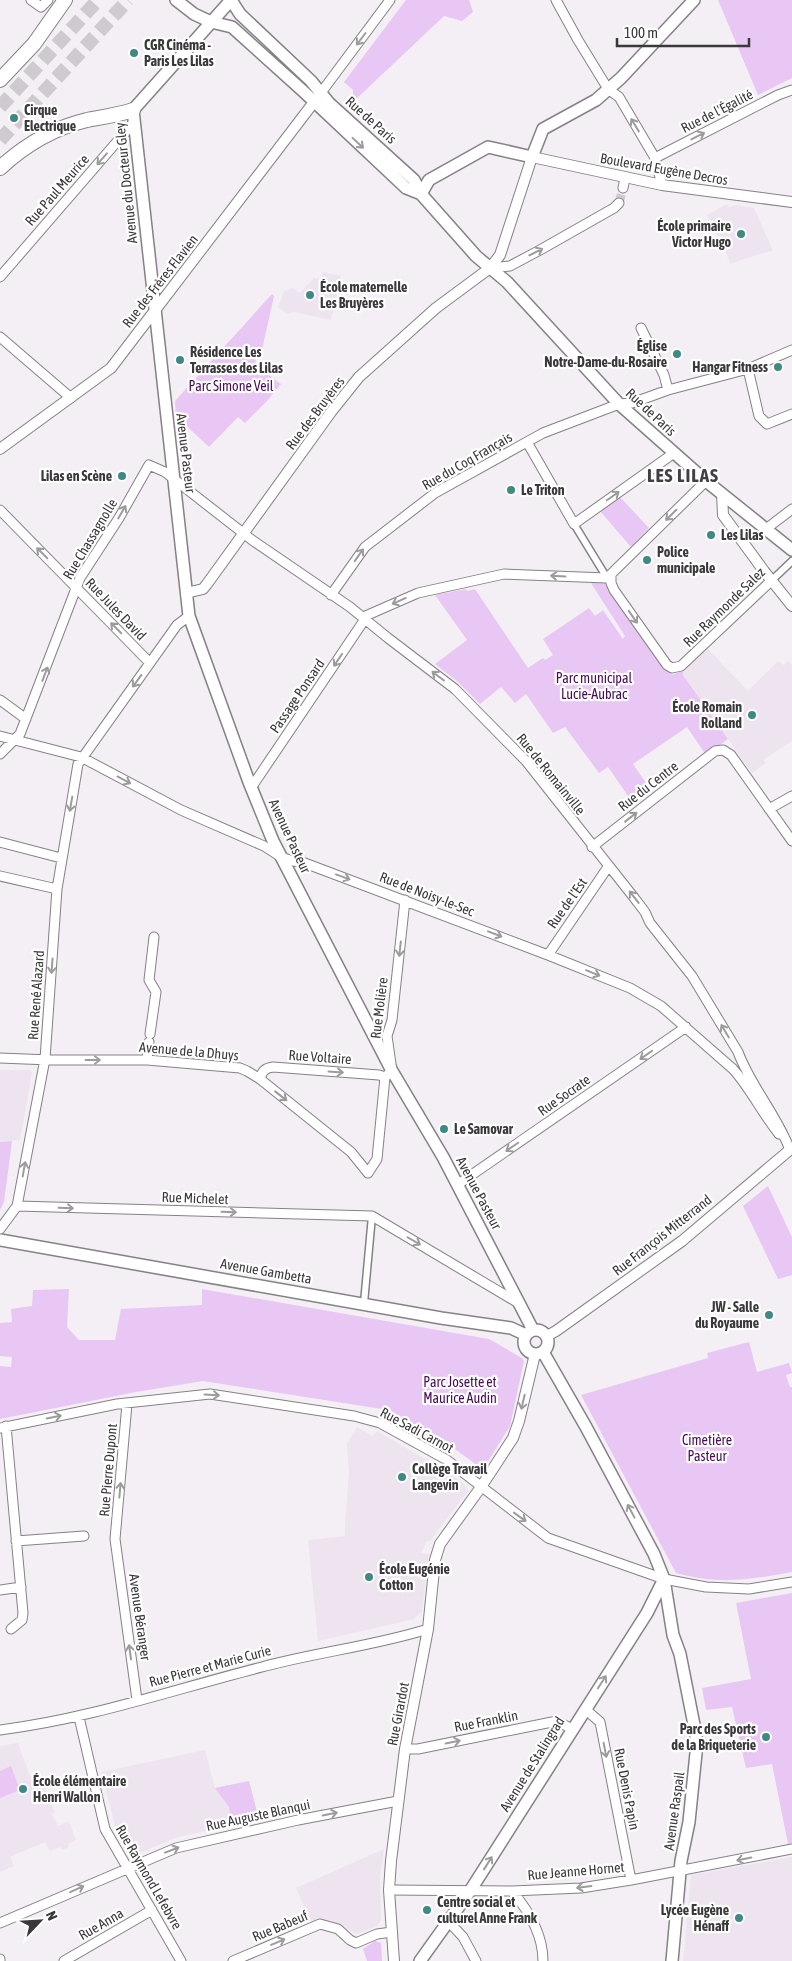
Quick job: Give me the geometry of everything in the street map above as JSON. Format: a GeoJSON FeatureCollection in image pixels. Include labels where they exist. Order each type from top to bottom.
{"type":"FeatureCollection","features":[{"type":"Feature","properties":{"kind":"highway"},"geometry":{"type":"LineString","coordinates":[[0,80],[34,44],[65,0]]}},
{"type":"Feature","properties":{"kind":"highway"},"geometry":{"type":"LineString","coordinates":[[0,168],[17,153],[51,133],[87,120],[117,115],[133,116]]}},
{"type":"Feature","properties":{"kind":"main road","name":"Rue de Paris"},"geometry":{"type":"LineString","coordinates":[[176,0],[194,14],[211,22],[232,27],[406,188],[420,194]]}},
{"type":"Feature","properties":{"kind":"main road","name":"Rue de Paris"},"geometry":{"type":"LineString","coordinates":[[231,0],[240,14],[321,91],[329,103],[414,180],[420,194],[476,256],[507,282],[619,404],[706,481],[792,550]]}},
{"type":"Feature","properties":{"kind":"main road","name":"Avenue du Docteur Gley"},"geometry":{"type":"LineString","coordinates":[[155,309],[133,116],[231,0]]}},
{"type":"Feature","properties":{"kind":"main road"},"geometry":{"type":"LineString","coordinates":[[420,194],[429,180],[488,147],[532,157],[543,129],[596,100],[621,78],[694,0]]}},
{"type":"Feature","properties":{"kind":"main road","name":"Avenue Pasteur"},"geometry":{"type":"LineString","coordinates":[[155,309],[189,616],[252,788],[280,856],[388,1074],[457,1185],[520,1304],[529,1332]]}},
{"type":"Feature","properties":{"kind":"main road","name":"Avenue Gambetta"},"geometry":{"type":"LineString","coordinates":[[0,1240],[529,1332]]}},
{"type":"Feature","properties":{"kind":"main road"},"geometry":{"type":"LineString","coordinates":[[539,1354],[548,1346],[547,1336],[540,1330],[529,1332],[523,1341],[525,1349],[539,1354],[586,1427],[645,1538],[664,1579]]}},
{"type":"Feature","properties":{"kind":"main road","name":"Avenue de Stalingrad"},"geometry":{"type":"LineString","coordinates":[[420,1961],[470,1891],[646,1613],[664,1579]]}},
{"type":"Feature","properties":{"kind":"main road","name":"Avenue Raspail"},"geometry":{"type":"LineString","coordinates":[[664,1579],[671,1628],[680,1654],[696,1744],[692,1798],[680,1870],[672,1961]]}},
{"type":"Feature","properties":{"kind":"street"},"geometry":{"type":"LineString","coordinates":[[31,0],[41,7],[48,0]]}},
{"type":"Feature","properties":{"kind":"street"},"geometry":{"type":"LineString","coordinates":[[314,102],[390,0]]}},
{"type":"Feature","properties":{"kind":"street"},"geometry":{"type":"LineString","coordinates":[[556,0],[608,89],[619,97],[655,158],[662,185]]}},
{"type":"Feature","properties":{"kind":"street","name":"Rue de l'Égalité"},"geometry":{"type":"LineString","coordinates":[[655,158],[778,95],[792,90]]}},
{"type":"Feature","properties":{"kind":"street","name":"Rue des Frères Flavien"},"geometry":{"type":"LineString","coordinates":[[0,449],[111,368],[314,102]]}},
{"type":"Feature","properties":{"kind":"street","name":"Rue Paul Meurice"},"geometry":{"type":"LineString","coordinates":[[0,277],[133,116]]}},
{"type":"Feature","properties":{"kind":"street"},"geometry":{"type":"LineString","coordinates":[[490,268],[500,255],[532,157]]}},
{"type":"Feature","properties":{"kind":"street","name":"Boulevard Eugène Decros"},"geometry":{"type":"LineString","coordinates":[[532,157],[624,183],[662,185],[792,202]]}},
{"type":"Feature","properties":{"kind":"street"},"geometry":{"type":"LineString","coordinates":[[490,268],[510,266],[614,208],[619,203]]}},
{"type":"Feature","properties":{"kind":"street","name":"Rue des Bruyères"},"geometry":{"type":"LineString","coordinates":[[186,593],[203,589],[331,412],[359,377],[436,308],[490,268]]}},
{"type":"Feature","properties":{"kind":"street"},"geometry":{"type":"LineString","coordinates":[[640,328],[664,375],[668,390]]}},
{"type":"Feature","properties":{"kind":"street"},"geometry":{"type":"LineString","coordinates":[[0,337],[70,398]]}},
{"type":"Feature","properties":{"kind":"street","name":"Rue du Coq Français"},"geometry":{"type":"LineString","coordinates":[[331,595],[365,547],[435,493],[542,433],[619,404],[748,369],[792,350]]}},
{"type":"Feature","properties":{"kind":"street"},"geometry":{"type":"LineString","coordinates":[[748,369],[759,416],[767,424],[792,414]]}},
{"type":"Feature","properties":{"kind":"street"},"geometry":{"type":"LineString","coordinates":[[527,442],[574,524],[609,576]]}},
{"type":"Feature","properties":{"kind":"street"},"geometry":{"type":"LineString","coordinates":[[574,524],[674,453]]}},
{"type":"Feature","properties":{"kind":"street","name":"Rue Chassagnolle"},"geometry":{"type":"LineString","coordinates":[[0,754],[20,734],[76,587],[149,465],[165,472],[174,480]]}},
{"type":"Feature","properties":{"kind":"street","name":"Rue de Romainville"},"geometry":{"type":"LineString","coordinates":[[174,480],[244,534],[364,618],[466,698],[526,761],[592,847],[632,895],[645,912],[655,930],[692,976],[738,1052],[742,1063],[782,1130],[791,1151]]}},
{"type":"Feature","properties":{"kind":"street"},"geometry":{"type":"LineString","coordinates":[[364,618],[418,593],[504,574],[609,576],[706,481]]}},
{"type":"Feature","properties":{"kind":"street"},"geometry":{"type":"LineString","coordinates":[[722,494],[723,515],[771,581],[792,606]]}},
{"type":"Feature","properties":{"kind":"street"},"geometry":{"type":"LineString","coordinates":[[766,529],[792,509]]}},
{"type":"Feature","properties":{"kind":"street","name":"Rue Jules David"},"geometry":{"type":"LineString","coordinates":[[0,510],[150,663]]}},
{"type":"Feature","properties":{"kind":"street","name":"Rue Raymonde Salez"},"geometry":{"type":"LineString","coordinates":[[609,576],[614,590],[667,665],[672,668],[681,666],[792,561]]}},
{"type":"Feature","properties":{"kind":"street"},"geometry":{"type":"LineString","coordinates":[[81,757],[177,625],[189,616]]}},
{"type":"Feature","properties":{"kind":"street","name":"Passage Ponsard"},"geometry":{"type":"LineString","coordinates":[[252,788],[364,618]]}},
{"type":"Feature","properties":{"kind":"street"},"geometry":{"type":"LineString","coordinates":[[0,700],[26,719]]}},
{"type":"Feature","properties":{"kind":"street","name":"Rue de Noisy-le-Sec"},"geometry":{"type":"LineString","coordinates":[[0,736],[81,757],[181,810],[264,846],[293,862],[302,862],[405,900],[630,988],[661,1006],[733,1069],[743,1080],[764,1115],[791,1151]]}},
{"type":"Feature","properties":{"kind":"street","name":"Rue du Centre"},"geometry":{"type":"LineString","coordinates":[[592,847],[715,751],[723,750],[731,755],[769,809]]}},
{"type":"Feature","properties":{"kind":"street","name":"Rue René Alazard"},"geometry":{"type":"LineString","coordinates":[[0,1229],[17,1206],[45,1060],[57,889],[78,764],[81,757]]}},
{"type":"Feature","properties":{"kind":"street"},"geometry":{"type":"LineString","coordinates":[[792,796],[769,809],[792,842]]}},
{"type":"Feature","properties":{"kind":"street"},"geometry":{"type":"LineString","coordinates":[[0,842],[61,858]]}},
{"type":"Feature","properties":{"kind":"street","name":"Rue de l'Est"},"geometry":{"type":"LineString","coordinates":[[548,955],[608,867]]}},
{"type":"Feature","properties":{"kind":"street"},"geometry":{"type":"LineString","coordinates":[[0,876],[57,889]]}},
{"type":"Feature","properties":{"kind":"street","name":"Rue Molière"},"geometry":{"type":"LineString","coordinates":[[368,1173],[377,1159],[388,1074],[387,1036],[392,1020],[405,900]]}},
{"type":"Feature","properties":{"kind":"street"},"geometry":{"type":"LineString","coordinates":[[147,1060],[156,992],[149,980],[154,937]]}},
{"type":"Feature","properties":{"kind":"street","name":"Rue Socrate"},"geometry":{"type":"LineString","coordinates":[[457,1185],[686,1027]]}},
{"type":"Feature","properties":{"kind":"street","name":"Avenue de la Dhuys"},"geometry":{"type":"LineString","coordinates":[[0,1058],[147,1060],[240,1068],[260,1079],[351,1152],[368,1173]]}},
{"type":"Feature","properties":{"kind":"street"},"geometry":{"type":"LineString","coordinates":[[733,1069],[741,1069],[742,1063]]}},
{"type":"Feature","properties":{"kind":"street","name":"Rue Voltaire"},"geometry":{"type":"LineString","coordinates":[[260,1079],[262,1072],[266,1068],[273,1067],[379,1075],[388,1074]]}},
{"type":"Feature","properties":{"kind":"street","name":"Rue François Mitterrand"},"geometry":{"type":"LineString","coordinates":[[547,1336],[682,1241],[791,1151]]}},
{"type":"Feature","properties":{"kind":"street","name":"Rue Michelet"},"geometry":{"type":"LineString","coordinates":[[17,1206],[372,1216]]}},
{"type":"Feature","properties":{"kind":"street"},"geometry":{"type":"LineString","coordinates":[[364,1303],[372,1216],[520,1304]]}},
{"type":"Feature","properties":{"kind":"street"},"geometry":{"type":"LineString","coordinates":[[481,1487],[513,1438],[539,1354]]}},
{"type":"Feature","properties":{"kind":"street","name":"Rue Sadi Carnot"},"geometry":{"type":"LineString","coordinates":[[3,1427],[117,1404],[210,1394],[354,1416],[380,1423],[447,1460],[548,1538],[664,1579],[722,1589],[749,1589],[792,1582]]}},
{"type":"Feature","properties":{"kind":"street","name":"Rue Pierre Dupont"},"geometry":{"type":"LineString","coordinates":[[115,1539],[127,1404]]}},
{"type":"Feature","properties":{"kind":"street"},"geometry":{"type":"LineString","coordinates":[[3,1427],[23,1612],[22,1620],[10,1629]]}},
{"type":"Feature","properties":{"kind":"street","name":"Rue Girardot"},"geometry":{"type":"LineString","coordinates":[[394,1961],[389,1890],[405,1749],[428,1630],[434,1560],[440,1544],[481,1487]]}},
{"type":"Feature","properties":{"kind":"street"},"geometry":{"type":"LineString","coordinates":[[16,1540],[84,1536]]}},
{"type":"Feature","properties":{"kind":"street","name":"Avenue Béranger"},"geometry":{"type":"LineString","coordinates":[[115,1539],[137,1700]]}},
{"type":"Feature","properties":{"kind":"street"},"geometry":{"type":"LineString","coordinates":[[0,1590],[21,1587]]}},
{"type":"Feature","properties":{"kind":"street","name":"Rue Pierre et Marie Curie"},"geometry":{"type":"LineString","coordinates":[[0,1730],[35,1726],[79,1717],[269,1665],[428,1630]]}},
{"type":"Feature","properties":{"kind":"street","name":"Rue Denis Papin"},"geometry":{"type":"LineString","coordinates":[[585,1709],[600,1722],[631,1880]]}},
{"type":"Feature","properties":{"kind":"street","name":"Rue Raymond Lefebvre"},"geometry":{"type":"LineString","coordinates":[[79,1717],[105,1829],[181,1961]]}},
{"type":"Feature","properties":{"kind":"street","name":"Rue Franklin"},"geometry":{"type":"LineString","coordinates":[[405,1749],[418,1749],[557,1721],[572,1729]]}},
{"type":"Feature","properties":{"kind":"street","name":"Rue Auguste Blanqui"},"geometry":{"type":"LineString","coordinates":[[0,1923],[127,1868],[184,1846],[298,1820],[398,1801]]}},
{"type":"Feature","properties":{"kind":"street","name":"Rue Jeanne Hornet"},"geometry":{"type":"LineString","coordinates":[[389,1890],[512,1891],[580,1888],[792,1849]]}},
{"type":"Feature","properties":{"kind":"street"},"geometry":{"type":"LineString","coordinates":[[512,1891],[529,1911],[537,1928],[543,1961]]}},
{"type":"Feature","properties":{"kind":"street","name":"Rue Anna"},"geometry":{"type":"LineString","coordinates":[[64,1961],[152,1910]]}},
{"type":"Feature","properties":{"kind":"street"},"geometry":{"type":"LineString","coordinates":[[449,1922],[463,1936],[476,1961]]}},
{"type":"Feature","properties":{"kind":"street","name":"Rue Babeuf"},"geometry":{"type":"LineString","coordinates":[[233,1961],[320,1924],[338,1929],[350,1940],[356,1942],[377,1934],[392,1932]]}},
{"type":"Feature","properties":{"kind":"shaded area","name":"École primaire Victor Hugo"},"geometry":{"type":"Polygon","coordinates":[[[727,204],[729,208],[734,205],[754,208],[773,251],[730,264],[725,249],[707,215],[727,204]]]}},
{"type":"Feature","properties":{"kind":"shaded area","name":"École maternelle Les Bruyères"},"geometry":{"type":"Polygon","coordinates":[[[323,272],[341,276],[331,320],[294,312],[287,314],[278,307],[284,291],[293,288],[300,293],[314,278],[321,279],[323,272]]]}},
{"type":"Feature","properties":{"kind":"shaded area","name":"École Romain Rolland"},"geometry":{"type":"Polygon","coordinates":[[[707,648],[748,691],[778,661],[784,665],[788,661],[792,665],[792,741],[763,760],[766,763],[752,773],[683,675],[683,670],[707,648]]]}},
{"type":"Feature","properties":{"kind":"shaded area"},"geometry":{"type":"Polygon","coordinates":[[[0,1070],[29,1070],[32,1072],[20,1140],[0,1142],[0,1070]]]}},
{"type":"Feature","properties":{"kind":"shaded area"},"geometry":{"type":"Polygon","coordinates":[[[357,1427],[372,1436],[377,1431],[446,1471],[463,1483],[468,1491],[430,1541],[427,1541],[421,1553],[429,1554],[422,1611],[414,1619],[318,1641],[308,1540],[345,1536],[349,1472],[347,1444],[357,1427]]]}},
{"type":"Feature","properties":{"kind":"shaded area","name":"École élémentaire Henri Wallon"},"geometry":{"type":"Polygon","coordinates":[[[18,1743],[30,1776],[38,1772],[55,1812],[52,1814],[58,1826],[69,1821],[76,1840],[68,1844],[69,1847],[62,1850],[60,1847],[50,1851],[45,1842],[10,1857],[14,1866],[0,1872],[0,1746],[18,1743]]]}},
{"type":"Feature","properties":{"kind":"shaded area"},"geometry":{"type":"Polygon","coordinates":[[[205,1750],[215,1788],[249,1781],[259,1820],[178,1837],[130,1857],[115,1825],[101,1772],[205,1750]]]}},
{"type":"Feature","properties":{"kind":"shaded area"},"geometry":{"type":"Polygon","coordinates":[[[384,1849],[380,1877],[381,1920],[377,1926],[357,1934],[332,1921],[319,1920],[311,1922],[296,1888],[384,1849]]]}},
{"type":"Feature","properties":{"kind":"shaded area","name":"Lycée Eugène Hénaff"},"geometry":{"type":"Polygon","coordinates":[[[792,1857],[792,1961],[683,1961],[691,1875],[792,1857]]]}},
{"type":"Feature","properties":{"kind":"green space"},"geometry":{"type":"Polygon","coordinates":[[[406,0],[469,0],[473,12],[462,21],[444,16],[353,102],[353,90],[344,82],[406,0]]]}},
{"type":"Feature","properties":{"kind":"green space"},"geometry":{"type":"Polygon","coordinates":[[[718,0],[792,0],[792,78],[758,95],[718,0]]]}},
{"type":"Feature","properties":{"kind":"green space","name":"Parc Simone Veil"},"geometry":{"type":"Polygon","coordinates":[[[272,294],[274,296],[261,354],[255,353],[256,365],[281,384],[245,423],[238,417],[209,447],[176,416],[175,401],[272,294]]]}},
{"type":"Feature","properties":{"kind":"green space"},"geometry":{"type":"Polygon","coordinates":[[[620,497],[649,528],[631,547],[600,511],[620,497]]]}},
{"type":"Feature","properties":{"kind":"green space","name":"Parc municipal Lucie-Aubrac"},"geometry":{"type":"Polygon","coordinates":[[[589,580],[606,581],[672,675],[683,670],[683,675],[728,739],[706,755],[687,727],[633,764],[651,790],[633,803],[608,767],[599,773],[565,727],[553,733],[526,694],[515,703],[501,687],[480,704],[457,681],[435,664],[467,640],[435,595],[466,589],[467,591],[475,589],[528,668],[543,658],[545,660],[553,655],[543,639],[589,608],[595,616],[603,610],[623,639],[625,636],[589,580]]]}},
{"type":"Feature","properties":{"kind":"green space"},"geometry":{"type":"Polygon","coordinates":[[[12,1141],[4,1202],[0,1210],[0,1142],[12,1141]]]}},
{"type":"Feature","properties":{"kind":"green space"},"geometry":{"type":"Polygon","coordinates":[[[768,1186],[792,1237],[792,1275],[778,1279],[743,1206],[768,1186]]]}},
{"type":"Feature","properties":{"kind":"green space","name":"Parc Josette et Maurice Audin"},"geometry":{"type":"Polygon","coordinates":[[[69,1289],[67,1327],[79,1340],[115,1340],[121,1309],[202,1305],[202,1289],[489,1339],[524,1361],[510,1426],[485,1466],[478,1466],[455,1449],[382,1409],[203,1381],[136,1392],[0,1419],[0,1366],[11,1367],[12,1357],[0,1356],[0,1323],[12,1322],[11,1309],[32,1306],[33,1290],[69,1289]]]}},
{"type":"Feature","properties":{"kind":"green space","name":"Cimetière Pasteur"},"geometry":{"type":"Polygon","coordinates":[[[749,1342],[757,1372],[789,1363],[792,1373],[786,1375],[790,1387],[792,1387],[792,1572],[734,1580],[706,1579],[676,1573],[581,1395],[708,1358],[707,1353],[749,1342]]]}},
{"type":"Feature","properties":{"kind":"green space","name":"Parc des Sports de la Briqueterie"},"geometry":{"type":"Polygon","coordinates":[[[792,1593],[792,1843],[788,1844],[772,1764],[746,1768],[732,1707],[706,1710],[702,1688],[751,1679],[736,1603],[792,1593]]]}},
{"type":"Feature","properties":{"kind":"green space"},"geometry":{"type":"Polygon","coordinates":[[[11,1766],[20,1790],[0,1798],[0,1771],[11,1766]]]}},
{"type":"Feature","properties":{"kind":"green space"},"geometry":{"type":"Polygon","coordinates":[[[249,1781],[259,1820],[232,1826],[229,1807],[215,1788],[249,1781]]]}},
{"type":"Feature","properties":{"kind":"green space"},"geometry":{"type":"Polygon","coordinates":[[[375,1941],[381,1943],[382,1961],[367,1961],[363,1949],[375,1941]]]}},
{"type":"Feature","properties":{"kind":"tunnel"},"geometry":{"type":"LineString","coordinates":[[0,107],[98,0]]}},
{"type":"Feature","properties":{"kind":"tunnel"},"geometry":{"type":"LineString","coordinates":[[0,140],[128,0]]}},
{"type":"Feature","properties":{"kind":"tunnel"},"geometry":{"type":"LineString","coordinates":[[619,203],[623,188]]}},
{"type":"Feature","properties":{"kind":"place","name":"CGR Cinéma - Paris Les Lilas"},"geometry":{"type":"Point","coordinates":[134,53]}},
{"type":"Feature","properties":{"kind":"place","name":"Cirque Electrique"},"geometry":{"type":"Point","coordinates":[14,118]}},
{"type":"Feature","properties":{"kind":"place","name":"École primaire Victor Hugo"},"geometry":{"type":"Point","coordinates":[741,234]}},
{"type":"Feature","properties":{"kind":"place","name":"École maternelle Les Bruyères"},"geometry":{"type":"Point","coordinates":[310,295]}},
{"type":"Feature","properties":{"kind":"place","name":"Église Notre-Dame-du-Rosaire"},"geometry":{"type":"Point","coordinates":[677,354]}},
{"type":"Feature","properties":{"kind":"place","name":"Résidence Les Terrasses des Lilas"},"geometry":{"type":"Point","coordinates":[180,360]}},
{"type":"Feature","properties":{"kind":"place","name":"Hangar Fitness"},"geometry":{"type":"Point","coordinates":[778,367]}},
{"type":"Feature","properties":{"kind":"place","name":"Lilas en Scène"},"geometry":{"type":"Point","coordinates":[122,476]}},
{"type":"Feature","properties":{"kind":"place","name":"Le Triton"},"geometry":{"type":"Point","coordinates":[511,490]}},
{"type":"Feature","properties":{"kind":"place","name":"Les Lilas"},"geometry":{"type":"Point","coordinates":[711,535]}},
{"type":"Feature","properties":{"kind":"place","name":"Police municipale"},"geometry":{"type":"Point","coordinates":[647,560]}},
{"type":"Feature","properties":{"kind":"place","name":"École Romain Rolland"},"geometry":{"type":"Point","coordinates":[752,715]}},
{"type":"Feature","properties":{"kind":"place","name":"Le Samovar"},"geometry":{"type":"Point","coordinates":[444,1129]}},
{"type":"Feature","properties":{"kind":"place","name":"JW - Salle du Royaume"},"geometry":{"type":"Point","coordinates":[769,1315]}},
{"type":"Feature","properties":{"kind":"place","name":"Collège Travail Langevin"},"geometry":{"type":"Point","coordinates":[402,1477]}},
{"type":"Feature","properties":{"kind":"place","name":"École Eugénie Cotton"},"geometry":{"type":"Point","coordinates":[369,1577]}},
{"type":"Feature","properties":{"kind":"place","name":"Parc des Sports de la Briqueterie"},"geometry":{"type":"Point","coordinates":[766,1737]}},
{"type":"Feature","properties":{"kind":"place","name":"École élémentaire Henri Wallon"},"geometry":{"type":"Point","coordinates":[23,1789]}},
{"type":"Feature","properties":{"kind":"place","name":"Centre social et culturel Anne Frank"},"geometry":{"type":"Point","coordinates":[427,1910]}},
{"type":"Feature","properties":{"kind":"place","name":"Lycée Eugène Hénaff"},"geometry":{"type":"Point","coordinates":[739,1918]}},
{"type":"Feature","properties":{"kind":"district","name":"LES LILAS"},"geometry":{"type":"Point","coordinates":[683,475]}}]}
